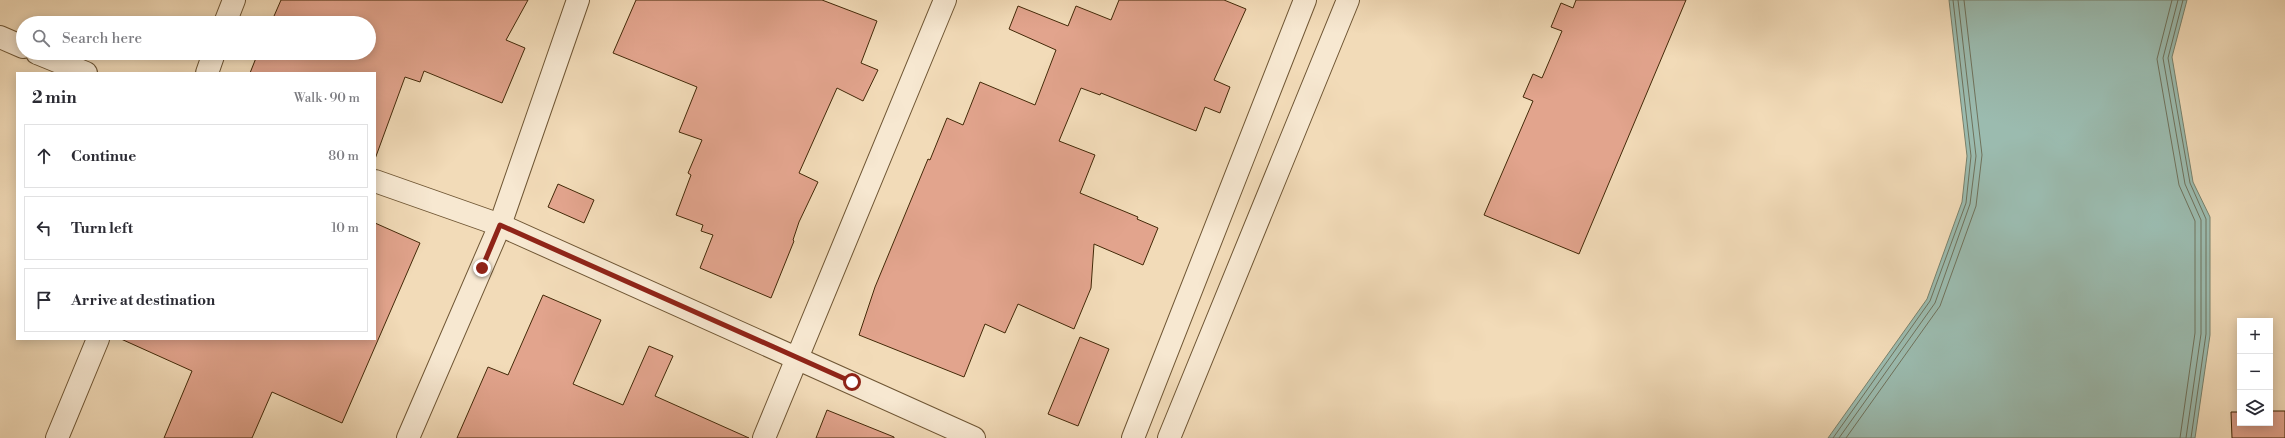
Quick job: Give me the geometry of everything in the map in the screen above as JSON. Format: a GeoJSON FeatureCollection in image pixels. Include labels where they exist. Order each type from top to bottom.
{"type":"FeatureCollection","features":[{"type":"Feature","properties":{"kind":"street"},"geometry":{"type":"LineString","coordinates":[[228,16],[234,0]]}},
{"type":"Feature","properties":{"kind":"street"},"geometry":{"type":"LineString","coordinates":[[408,438],[500,225],[578,0]]}},
{"type":"Feature","properties":{"kind":"street"},"geometry":{"type":"LineString","coordinates":[[764,438],[945,0]]}},
{"type":"Feature","properties":{"kind":"street"},"geometry":{"type":"LineString","coordinates":[[1133,438],[1305,0]]}},
{"type":"Feature","properties":{"kind":"street"},"geometry":{"type":"LineString","coordinates":[[1169,438],[1348,0]]}},
{"type":"Feature","properties":{"kind":"street"},"geometry":{"type":"LineString","coordinates":[[0,38],[16,44]]}},
{"type":"Feature","properties":{"kind":"street"},"geometry":{"type":"LineString","coordinates":[[54,60],[84,72]]}},
{"type":"Feature","properties":{"kind":"street"},"geometry":{"type":"LineString","coordinates":[[207,72],[212,60]]}},
{"type":"Feature","properties":{"kind":"street"},"geometry":{"type":"LineString","coordinates":[[376,181],[500,225],[798,357],[974,438]]}},
{"type":"Feature","properties":{"kind":"street"},"geometry":{"type":"LineString","coordinates":[[57,438],[98,340]]}},
{"type":"Feature","properties":{"kind":"water"},"geometry":{"type":"Polygon","coordinates":[[[1949,0],[2187,0],[2172,57],[2193,182],[2210,217],[2210,335],[2195,438],[1828,438],[1927,299],[1962,202],[1967,156],[1949,0]]]}},
{"type":"Feature","properties":{"kind":"building"},"geometry":{"type":"Polygon","coordinates":[[[281,0],[528,0],[506,40],[525,48],[502,103],[424,71],[420,82],[405,77],[376,156],[376,72],[250,72],[255,60],[376,60],[376,16],[274,16],[281,0]]]}},
{"type":"Feature","properties":{"kind":"building"},"geometry":{"type":"Polygon","coordinates":[[[636,0],[822,0],[877,21],[861,63],[878,70],[863,101],[837,88],[799,173],[818,182],[799,222],[793,240],[794,241],[771,298],[700,268],[713,235],[701,231],[703,225],[676,215],[691,175],[688,173],[702,140],[679,132],[697,87],[613,53],[636,0]]]}},
{"type":"Feature","properties":{"kind":"building"},"geometry":{"type":"Polygon","coordinates":[[[1119,0],[1224,0],[1246,9],[1214,80],[1230,87],[1220,113],[1205,107],[1196,131],[1101,93],[1100,95],[1081,88],[1059,141],[1095,155],[1080,193],[1138,217],[1137,219],[1158,228],[1143,265],[1094,244],[1091,288],[1074,329],[1018,304],[1005,333],[985,324],[964,377],[859,335],[875,287],[928,159],[930,160],[947,118],[963,125],[980,82],[1035,105],[1056,50],[1009,29],[1018,6],[1068,26],[1076,6],[1111,20],[1119,0]]]}},
{"type":"Feature","properties":{"kind":"building"},"geometry":{"type":"Polygon","coordinates":[[[1576,0],[1686,0],[1579,254],[1484,215],[1533,101],[1523,97],[1533,74],[1542,78],[1562,31],[1551,27],[1561,3],[1573,8],[1576,0]]]}},
{"type":"Feature","properties":{"kind":"building"},"geometry":{"type":"Polygon","coordinates":[[[558,184],[594,200],[584,223],[548,207],[558,184]]]}},
{"type":"Feature","properties":{"kind":"building"},"geometry":{"type":"Polygon","coordinates":[[[376,223],[420,243],[342,423],[272,392],[252,438],[164,438],[192,371],[123,340],[376,340],[376,223]]]}},
{"type":"Feature","properties":{"kind":"building"},"geometry":{"type":"Polygon","coordinates":[[[543,295],[601,320],[573,384],[623,405],[649,346],[673,356],[655,396],[749,438],[457,438],[488,367],[508,375],[543,295]]]}},
{"type":"Feature","properties":{"kind":"building"},"geometry":{"type":"Polygon","coordinates":[[[1080,337],[1109,349],[1078,426],[1048,414],[1080,337]]]}},
{"type":"Feature","properties":{"kind":"building"},"geometry":{"type":"Polygon","coordinates":[[[827,410],[894,437],[894,438],[816,438],[827,410]]]}},
{"type":"Feature","properties":{"kind":"building"},"geometry":{"type":"Polygon","coordinates":[[[2273,411],[2285,411],[2285,438],[2232,438],[2231,412],[2237,412],[2237,426],[2273,426],[2273,411]]]}},
{"type":"Feature","properties":{"kind":"route"},"geometry":{"type":"LineString","coordinates":[[482,268],[500,225],[852,382]]}}]}
